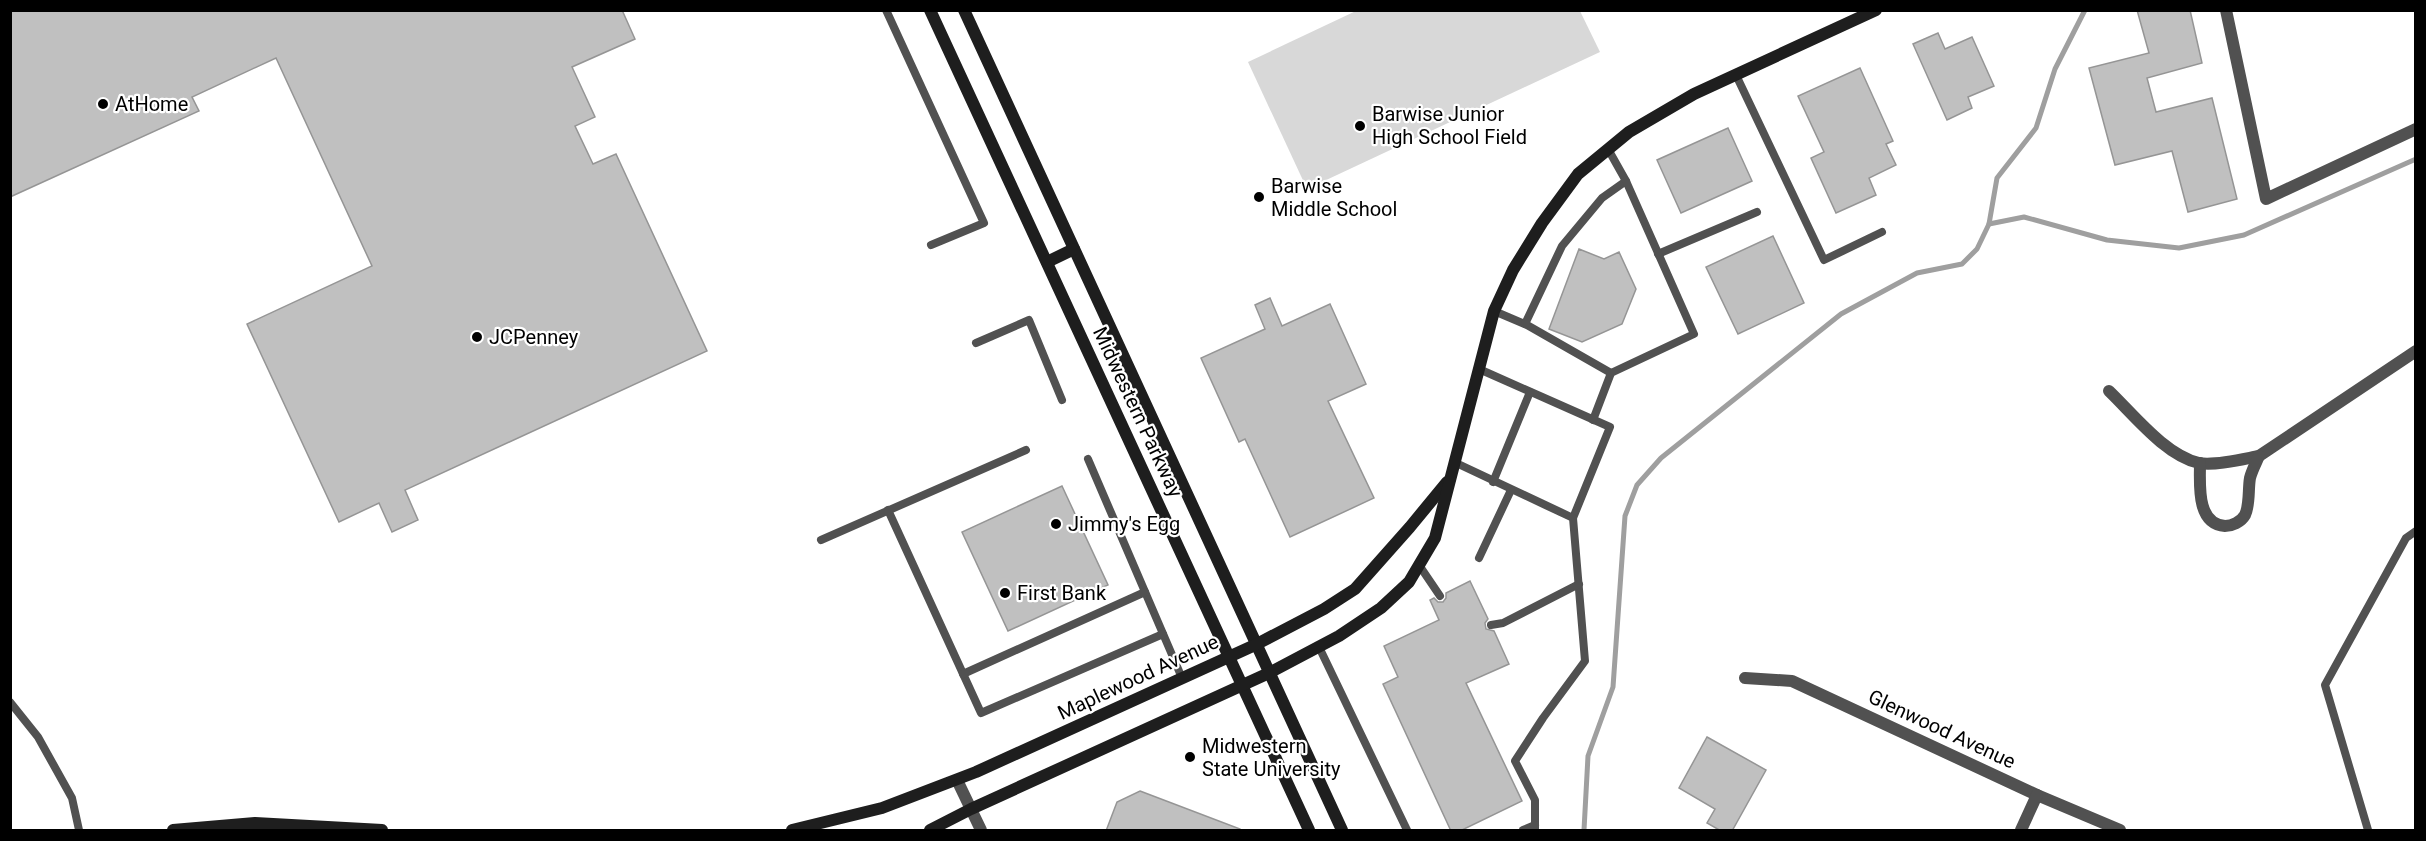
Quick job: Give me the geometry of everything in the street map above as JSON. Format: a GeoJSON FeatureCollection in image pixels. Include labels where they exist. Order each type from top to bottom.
{"type":"FeatureCollection","features":[{"type":"Feature","properties":{"kind":"street","name":"Midwestern Parkway"},"geometry":{"type":"LineString","coordinates":[[930,10],[1309,831]]}},
{"type":"Feature","properties":{"kind":"street","name":"Midwestern Parkway"},"geometry":{"type":"LineString","coordinates":[[964,10],[1342,831]]}},
{"type":"Feature","properties":{"kind":"street","name":"Maplewood Avenue"},"geometry":{"type":"LineString","coordinates":[[930,831],[971,809],[1269,673],[1319,647],[1381,608],[1408,582],[1434,538],[1494,311],[1514,270],[1542,223],[1578,174],[1629,132],[1694,94],[1876,10]]}},
{"type":"Feature","properties":{"kind":"street"},"geometry":{"type":"LineString","coordinates":[[2226,10],[2266,199],[2415,129]]}},
{"type":"Feature","properties":{"kind":"street"},"geometry":{"type":"LineString","coordinates":[[1047,262],[1074,249]]}},
{"type":"Feature","properties":{"kind":"street"},"geometry":{"type":"LineString","coordinates":[[2109,391],[2173,452],[2200,463],[2259,456],[2415,351]]}},
{"type":"Feature","properties":{"kind":"street"},"geometry":{"type":"LineString","coordinates":[[2200,463],[2199,496],[2210,520],[2216,525],[2230,526],[2241,521],[2246,514],[2250,476],[2259,456]]}},
{"type":"Feature","properties":{"kind":"street","name":"Maplewood Avenue"},"geometry":{"type":"LineString","coordinates":[[792,831],[882,808],[957,780],[1256,645],[1324,609],[1355,589],[1397,543],[1449,478]]}},
{"type":"Feature","properties":{"kind":"street","name":"Glenwood Avenue"},"geometry":{"type":"LineString","coordinates":[[1745,678],[1792,681],[2120,831]]}},
{"type":"Feature","properties":{"kind":"street"},"geometry":{"type":"LineString","coordinates":[[957,780],[981,831]]}},
{"type":"Feature","properties":{"kind":"street"},"geometry":{"type":"LineString","coordinates":[[2020,831],[2037,795]]}},
{"type":"Feature","properties":{"kind":"street"},"geometry":{"type":"LineString","coordinates":[[173,831],[255,822],[382,831]]}},
{"type":"Feature","properties":{"kind":"lane"},"geometry":{"type":"LineString","coordinates":[[886,10],[984,223],[931,245]]}},
{"type":"Feature","properties":{"kind":"lane"},"geometry":{"type":"LineString","coordinates":[[1736,75],[1824,260],[1882,232]]}},
{"type":"Feature","properties":{"kind":"lane"},"geometry":{"type":"LineString","coordinates":[[1593,420],[1611,373],[1694,334],[1626,181],[1608,150]]}},
{"type":"Feature","properties":{"kind":"lane"},"geometry":{"type":"LineString","coordinates":[[1525,324],[1562,246],[1602,198],[1626,181]]}},
{"type":"Feature","properties":{"kind":"lane"},"geometry":{"type":"LineString","coordinates":[[1658,254],[1757,212]]}},
{"type":"Feature","properties":{"kind":"lane"},"geometry":{"type":"LineString","coordinates":[[1494,311],[1525,324],[1611,373]]}},
{"type":"Feature","properties":{"kind":"lane"},"geometry":{"type":"LineString","coordinates":[[976,343],[1029,320],[1062,400]]}},
{"type":"Feature","properties":{"kind":"lane"},"geometry":{"type":"LineString","coordinates":[[1479,369],[1610,428],[1573,518],[1585,661],[1515,761],[1535,800],[1535,828],[1523,831]]}},
{"type":"Feature","properties":{"kind":"lane"},"geometry":{"type":"LineString","coordinates":[[1493,482],[1530,392]]}},
{"type":"Feature","properties":{"kind":"lane"},"geometry":{"type":"LineString","coordinates":[[821,540],[1026,450]]}},
{"type":"Feature","properties":{"kind":"lane"},"geometry":{"type":"LineString","coordinates":[[1088,459],[1182,678]]}},
{"type":"Feature","properties":{"kind":"lane"},"geometry":{"type":"LineString","coordinates":[[1454,462],[1573,518]]}},
{"type":"Feature","properties":{"kind":"lane"},"geometry":{"type":"LineString","coordinates":[[1479,558],[1510,490]]}},
{"type":"Feature","properties":{"kind":"lane"},"geometry":{"type":"LineString","coordinates":[[888,510],[981,713],[1163,634]]}},
{"type":"Feature","properties":{"kind":"lane"},"geometry":{"type":"LineString","coordinates":[[2368,831],[2325,685],[2406,538],[2415,531]]}},
{"type":"Feature","properties":{"kind":"lane"},"geometry":{"type":"LineString","coordinates":[[1419,565],[1440,596]]}},
{"type":"Feature","properties":{"kind":"lane"},"geometry":{"type":"LineString","coordinates":[[1491,625],[1503,623],[1579,584]]}},
{"type":"Feature","properties":{"kind":"lane"},"geometry":{"type":"LineString","coordinates":[[963,674],[1145,592]]}},
{"type":"Feature","properties":{"kind":"lane"},"geometry":{"type":"LineString","coordinates":[[1319,647],[1407,831]]}},
{"type":"Feature","properties":{"kind":"lane"},"geometry":{"type":"LineString","coordinates":[[10,702],[38,737],[72,798],[80,831]]}},
{"type":"Feature","properties":{"kind":"shaded area","name":"Barwise Junior High School Field"},"geometry":{"type":"Polygon","coordinates":[[[1358,10],[1580,11],[1600,52],[1307,189],[1248,62],[1358,10]]]}},
{"type":"Feature","properties":{"kind":"building"},"geometry":{"type":"Polygon","coordinates":[[[10,10],[622,10],[635,39],[572,67],[595,117],[575,126],[593,164],[616,154],[707,351],[405,490],[418,520],[392,532],[379,503],[339,522],[247,324],[372,266],[276,58],[192,97],[199,111],[10,197],[10,10]]]}},
{"type":"Feature","properties":{"kind":"building"},"geometry":{"type":"Polygon","coordinates":[[[2137,10],[2190,10],[2202,63],[2147,78],[2156,112],[2212,98],[2237,199],[2188,212],[2172,151],[2115,165],[2089,68],[2149,53],[2137,10]]]}},
{"type":"Feature","properties":{"kind":"building"},"geometry":{"type":"Polygon","coordinates":[[[1938,33],[1945,49],[1972,37],[1994,86],[1968,97],[1972,108],[1947,120],[1913,44],[1938,33]]]}},
{"type":"Feature","properties":{"kind":"building"},"geometry":{"type":"Polygon","coordinates":[[[1860,68],[1893,141],[1886,144],[1896,165],[1869,178],[1876,195],[1836,213],[1811,158],[1824,152],[1798,96],[1860,68]]]}},
{"type":"Feature","properties":{"kind":"building"},"geometry":{"type":"Polygon","coordinates":[[[1728,128],[1752,181],[1681,213],[1657,160],[1728,128]]]}},
{"type":"Feature","properties":{"kind":"building"},"geometry":{"type":"Polygon","coordinates":[[[1773,236],[1804,303],[1738,334],[1706,267],[1773,236]]]}},
{"type":"Feature","properties":{"kind":"building"},"geometry":{"type":"Polygon","coordinates":[[[1579,249],[1604,259],[1619,252],[1636,289],[1622,324],[1582,342],[1549,329],[1579,249]]]}},
{"type":"Feature","properties":{"kind":"building"},"geometry":{"type":"Polygon","coordinates":[[[1270,298],[1282,326],[1330,304],[1366,384],[1328,401],[1374,498],[1290,537],[1245,439],[1239,442],[1201,358],[1265,329],[1255,305],[1270,298]]]}},
{"type":"Feature","properties":{"kind":"building"},"geometry":{"type":"Polygon","coordinates":[[[1062,486],[1108,585],[1008,631],[962,532],[1062,486]]]}},
{"type":"Feature","properties":{"kind":"building"},"geometry":{"type":"Polygon","coordinates":[[[1470,581],[1488,619],[1485,623],[1486,629],[1494,631],[1509,664],[1466,683],[1522,801],[1460,831],[1451,831],[1383,684],[1398,677],[1384,646],[1439,620],[1430,600],[1434,598],[1438,602],[1443,602],[1446,593],[1470,581]]]}},
{"type":"Feature","properties":{"kind":"building"},"geometry":{"type":"Polygon","coordinates":[[[1707,737],[1766,770],[1732,831],[1721,831],[1707,823],[1715,809],[1679,788],[1707,737]]]}},
{"type":"Feature","properties":{"kind":"building"},"geometry":{"type":"Polygon","coordinates":[[[1140,791],[1240,829],[1240,831],[1106,831],[1117,802],[1140,791]]]}},
{"type":"Feature","properties":{"kind":"waterway"},"geometry":{"type":"LineString","coordinates":[[1584,830],[1588,756],[1613,687],[1625,516],[1637,485],[1661,458],[1841,314],[1917,273],[1962,264],[1977,249],[1989,224],[1997,178],[2036,128],[2055,69],[2085,10]]}},
{"type":"Feature","properties":{"kind":"waterway"},"geometry":{"type":"LineString","coordinates":[[1989,224],[2024,217],[2107,240],[2179,248],[2244,235],[2416,159]]}},
{"type":"Feature","properties":{"kind":"place","name":"AtHome"},"geometry":{"type":"Point","coordinates":[103,104]}},
{"type":"Feature","properties":{"kind":"place","name":"Barwise Junior High School Field"},"geometry":{"type":"Point","coordinates":[1360,126]}},
{"type":"Feature","properties":{"kind":"place","name":"Barwise Middle School"},"geometry":{"type":"Point","coordinates":[1259,197]}},
{"type":"Feature","properties":{"kind":"place","name":"JCPenney"},"geometry":{"type":"Point","coordinates":[477,337]}},
{"type":"Feature","properties":{"kind":"place","name":"Jimmy's Egg"},"geometry":{"type":"Point","coordinates":[1056,524]}},
{"type":"Feature","properties":{"kind":"place","name":"First Bank"},"geometry":{"type":"Point","coordinates":[1005,593]}},
{"type":"Feature","properties":{"kind":"place","name":"Midwestern State University"},"geometry":{"type":"Point","coordinates":[1190,757]}}]}
